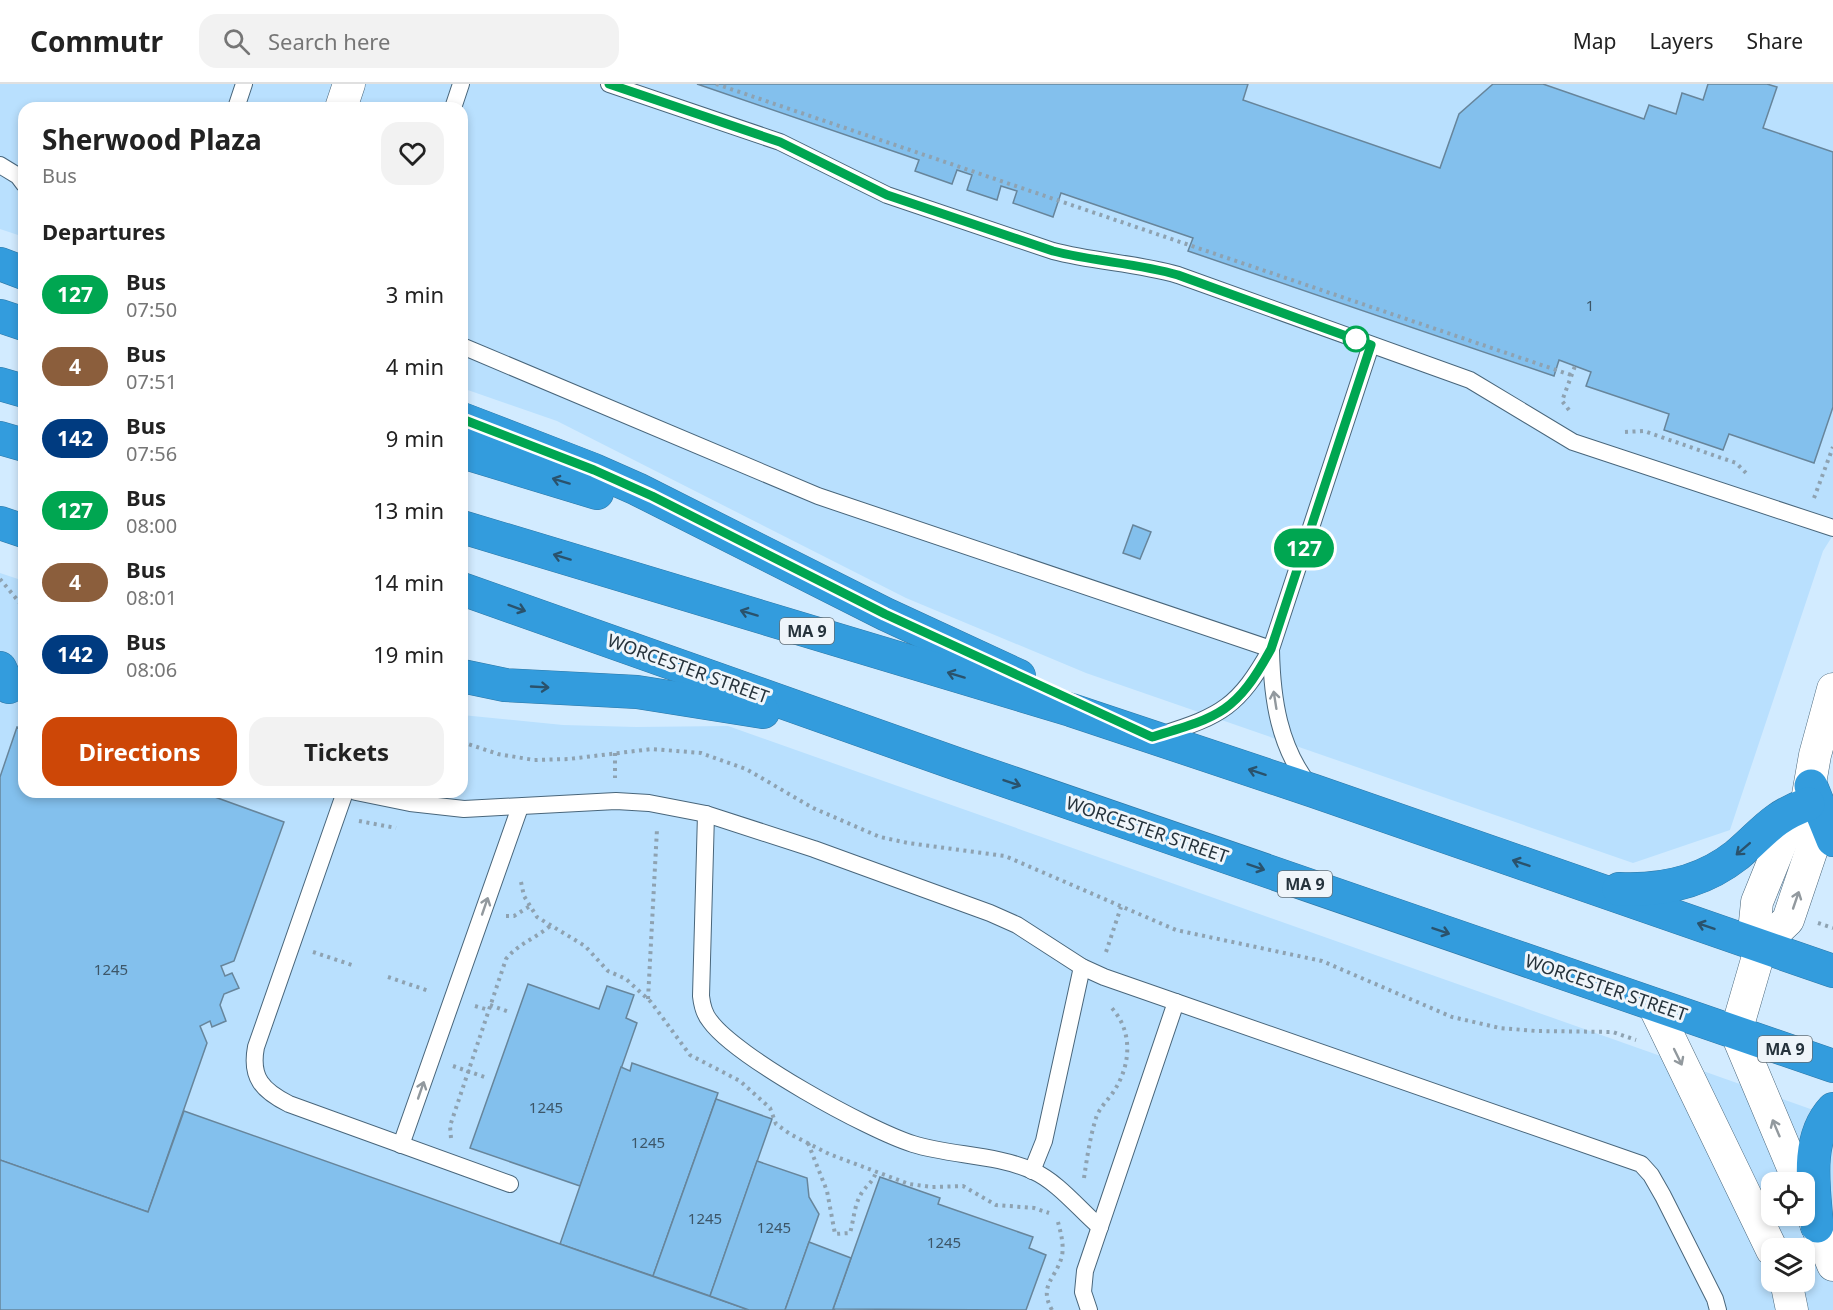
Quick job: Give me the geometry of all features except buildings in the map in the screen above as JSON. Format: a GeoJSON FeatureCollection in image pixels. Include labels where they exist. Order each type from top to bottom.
{"type":"FeatureCollection","features":[{"type":"Feature","properties":{"kind":"highway"},"geometry":{"type":"LineString","coordinates":[[0,264],[18,271]]}},
{"type":"Feature","properties":{"kind":"highway"},"geometry":{"type":"LineString","coordinates":[[0,316],[18,322]]}},
{"type":"Feature","properties":{"kind":"highway"},"geometry":{"type":"LineString","coordinates":[[0,384],[18,390]]}},
{"type":"Feature","properties":{"kind":"highway"},"geometry":{"type":"LineString","coordinates":[[468,421],[594,470],[682,510],[885,614],[1152,737]]}},
{"type":"Feature","properties":{"kind":"highway"},"geometry":{"type":"LineString","coordinates":[[0,438],[18,443]]}},
{"type":"Feature","properties":{"kind":"highway"},"geometry":{"type":"LineString","coordinates":[[468,454],[575,485],[793,566]]}},
{"type":"Feature","properties":{"kind":"highway"},"geometry":{"type":"LineString","coordinates":[[0,523],[18,529]]}},
{"type":"Feature","properties":{"kind":"highway","name":"MA 9"},"geometry":{"type":"LineString","coordinates":[[468,529],[1008,691],[1152,737],[1833,971]]}},
{"type":"Feature","properties":{"kind":"highway","name":"WORCESTER STREET"},"geometry":{"type":"LineString","coordinates":[[468,591],[957,764],[1833,1066]]}},
{"type":"Feature","properties":{"kind":"highway"},"geometry":{"type":"LineString","coordinates":[[468,677],[505,685]]}},
{"type":"Feature","properties":{"kind":"highway"},"geometry":{"type":"LineString","coordinates":[[468,682],[637,692],[700,701],[796,719],[957,764]]}},
{"type":"Feature","properties":{"kind":"highway"},"geometry":{"type":"LineString","coordinates":[[1588,886],[1648,889],[1674,886],[1726,863],[1770,823],[1786,812],[1807,807],[1833,840]]}},
{"type":"Feature","properties":{"kind":"highway"},"geometry":{"type":"LineString","coordinates":[[1817,1226],[1814,1172],[1816,1142],[1822,1125],[1833,1109]]}},
{"type":"Feature","properties":{"kind":"street"},"geometry":{"type":"LineString","coordinates":[[343,102],[349,84]]}},
{"type":"Feature","properties":{"kind":"street"},"geometry":{"type":"LineString","coordinates":[[1795,1172],[1736,1032],[1761,946],[1755,921],[1757,902],[1785,833],[1807,807],[1817,748],[1833,692]]}},
{"type":"Feature","properties":{"kind":"street"},"geometry":{"type":"LineString","coordinates":[[1653,1004],[1766,1238]]}},
{"type":"Feature","properties":{"kind":"street"},"geometry":{"type":"LineString","coordinates":[[1815,1221],[1833,1265]]}},
{"type":"Feature","properties":{"kind":"street"},"geometry":{"type":"LineString","coordinates":[[1788,1292],[1792,1310]]}},
{"type":"Feature","properties":{"kind":"lane"},"geometry":{"type":"LineString","coordinates":[[238,102],[244,84]]}},
{"type":"Feature","properties":{"kind":"lane"},"geometry":{"type":"LineString","coordinates":[[455,102],[461,84]]}},
{"type":"Feature","properties":{"kind":"lane"},"geometry":{"type":"LineString","coordinates":[[609,84],[780,142],[860,183],[915,205],[1064,254],[1153,268],[1178,275],[1371,345],[1486,388],[1542,425],[1574,442],[1833,528]]}},
{"type":"Feature","properties":{"kind":"lane"},"geometry":{"type":"LineString","coordinates":[[0,165],[18,176]]}},
{"type":"Feature","properties":{"kind":"lane"},"geometry":{"type":"LineString","coordinates":[[1152,737],[1209,718],[1230,706],[1248,688],[1271,649],[1371,345]]}},
{"type":"Feature","properties":{"kind":"lane"},"geometry":{"type":"LineString","coordinates":[[468,349],[818,496],[1271,649]]}},
{"type":"Feature","properties":{"kind":"lane"},"geometry":{"type":"LineString","coordinates":[[1271,649],[1273,688],[1285,744],[1302,775],[1314,791]]}},
{"type":"Feature","properties":{"kind":"lane"},"geometry":{"type":"LineString","coordinates":[[343,798],[256,1047],[255,1064],[263,1089],[277,1099],[510,1184]]}},
{"type":"Feature","properties":{"kind":"lane"},"geometry":{"type":"LineString","coordinates":[[384,798],[447,808],[520,807],[616,801],[668,806],[706,814],[976,907],[1017,925],[1082,967],[1641,1164],[1651,1175],[1663,1196],[1715,1299],[1718,1310]]}},
{"type":"Feature","properties":{"kind":"lane"},"geometry":{"type":"LineString","coordinates":[[401,1145],[520,807]]}},
{"type":"Feature","properties":{"kind":"lane"},"geometry":{"type":"LineString","coordinates":[[706,814],[701,996],[704,1012],[713,1026],[786,1079],[850,1116],[896,1138],[924,1147],[1009,1163],[1032,1171],[1045,1178],[1100,1227]]}},
{"type":"Feature","properties":{"kind":"lane"},"geometry":{"type":"LineString","coordinates":[[1032,1171],[1044,1142],[1082,967]]}},
{"type":"Feature","properties":{"kind":"lane"},"geometry":{"type":"LineString","coordinates":[[1089,1310],[1083,1292],[1084,1279],[1176,1002]]}},
{"type":"Feature","properties":{"kind":"path"},"geometry":{"type":"LineString","coordinates":[[716,84],[1571,375]]}},
{"type":"Feature","properties":{"kind":"path"},"geometry":{"type":"LineString","coordinates":[[1575,366],[1562,400],[1569,410],[1578,415]]}},
{"type":"Feature","properties":{"kind":"path"},"geometry":{"type":"LineString","coordinates":[[1615,432],[1644,431],[1736,463],[1751,477]]}},
{"type":"Feature","properties":{"kind":"path"},"geometry":{"type":"LineString","coordinates":[[1814,499],[1833,447]]}},
{"type":"Feature","properties":{"kind":"path"},"geometry":{"type":"LineString","coordinates":[[1803,495],[1823,502]]}},
{"type":"Feature","properties":{"kind":"path"},"geometry":{"type":"LineString","coordinates":[[0,579],[18,601]]}},
{"type":"Feature","properties":{"kind":"path"},"geometry":{"type":"LineString","coordinates":[[468,744],[498,754],[534,760],[580,758],[652,749],[701,753],[746,769],[797,800],[873,835],[908,843],[1005,856],[1052,874],[1120,908],[1195,935],[1288,952],[1322,961],[1422,1005],[1467,1021],[1500,1028],[1536,1031],[1613,1032]]}},
{"type":"Feature","properties":{"kind":"path"},"geometry":{"type":"LineString","coordinates":[[352,820],[402,829]]}},
{"type":"Feature","properties":{"kind":"path"},"geometry":{"type":"LineString","coordinates":[[646,826],[657,827],[648,999]]}},
{"type":"Feature","properties":{"kind":"path"},"geometry":{"type":"LineString","coordinates":[[1105,956],[1120,908]]}},
{"type":"Feature","properties":{"kind":"path"},"geometry":{"type":"LineString","coordinates":[[451,1142],[450,1126],[506,959],[514,948],[537,938],[550,926]]}},
{"type":"Feature","properties":{"kind":"path"},"geometry":{"type":"LineString","coordinates":[[306,950],[355,966]]}},
{"type":"Feature","properties":{"kind":"path"},"geometry":{"type":"LineString","coordinates":[[388,977],[436,993]]}},
{"type":"Feature","properties":{"kind":"path"},"geometry":{"type":"LineString","coordinates":[[1082,1185],[1097,1115],[1123,1074],[1128,1046],[1122,1022],[1104,1001]]}},
{"type":"Feature","properties":{"kind":"path"},"geometry":{"type":"LineString","coordinates":[[470,1004],[509,1012]]}},
{"type":"Feature","properties":{"kind":"path"},"geometry":{"type":"LineString","coordinates":[[449,1065],[487,1078]]}},
{"type":"Feature","properties":{"kind":"path"},"geometry":{"type":"LineString","coordinates":[[808,1143],[827,1191],[835,1234],[850,1233],[863,1191],[873,1182],[876,1172]]}},
{"type":"Feature","properties":{"kind":"path"},"geometry":{"type":"LineString","coordinates":[[1052,1310],[1046,1299],[1048,1282],[1062,1256],[1063,1242],[1058,1219]]}},
{"type":"Feature","properties":{"kind":"shaded area"},"geometry":{"type":"Polygon","coordinates":[[[0,84],[1833,84],[1833,535],[1823,551],[1730,830],[1633,863],[1086,673],[906,598],[557,421],[468,390],[468,102],[18,102],[18,235],[0,229],[0,84]]]}},
{"type":"Feature","properties":{"kind":"shaded area"},"geometry":{"type":"Polygon","coordinates":[[[0,573],[18,579],[18,798],[468,798],[468,716],[563,725],[728,726],[1833,1117],[1833,1310],[0,1310],[0,573]]]}},
{"type":"Feature","properties":{"kind":"bus line","name":"127"},"geometry":{"type":"LineString","coordinates":[[468,421],[548,451],[652,496],[793,566],[841,593],[1152,737],[1192,725],[1230,706],[1248,688],[1271,649],[1371,345],[1178,275],[1153,268],[1053,251],[915,205],[860,183],[780,142],[609,84]]}}]}
